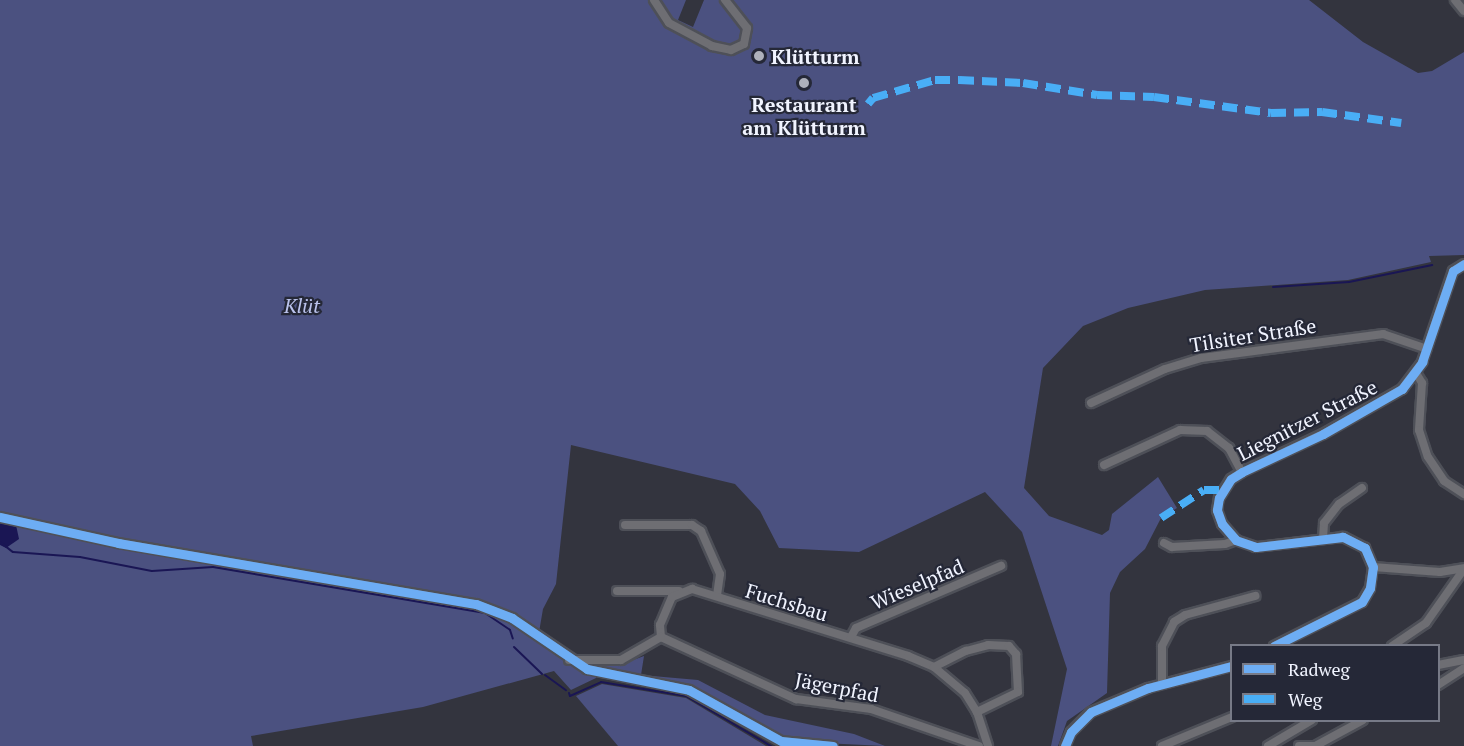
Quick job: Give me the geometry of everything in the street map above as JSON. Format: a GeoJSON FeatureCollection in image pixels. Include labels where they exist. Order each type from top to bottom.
{"type":"FeatureCollection","features":[{"type":"Feature","properties":{"kind":"street"},"geometry":{"type":"LineString","coordinates":[[654,0],[669,23],[712,46],[731,50],[744,44],[747,28],[725,0]]}},
{"type":"Feature","properties":{"kind":"street"},"geometry":{"type":"LineString","coordinates":[[1455,0],[1464,11]]}},
{"type":"Feature","properties":{"kind":"street","name":"Liegnitzer Straße"},"geometry":{"type":"LineString","coordinates":[[1236,540],[1222,524],[1217,510],[1223,490],[1242,472],[1386,400],[1416,373],[1427,349],[1447,285],[1462,264]]}},
{"type":"Feature","properties":{"kind":"street","name":"Tilsiter Straße"},"geometry":{"type":"LineString","coordinates":[[1091,403],[1165,369],[1201,358],[1383,334],[1427,349]]}},
{"type":"Feature","properties":{"kind":"street"},"geometry":{"type":"LineString","coordinates":[[1416,373],[1422,383],[1419,430],[1428,456],[1444,481],[1464,494]]}},
{"type":"Feature","properties":{"kind":"street"},"geometry":{"type":"LineString","coordinates":[[1104,465],[1180,430],[1207,431],[1229,448],[1242,472]]}},
{"type":"Feature","properties":{"kind":"street"},"geometry":{"type":"LineString","coordinates":[[1323,538],[1324,523],[1339,504],[1362,488]]}},
{"type":"Feature","properties":{"kind":"street"},"geometry":{"type":"LineString","coordinates":[[0,517],[118,543],[476,604],[512,618],[569,660],[598,674],[689,690],[782,741],[833,746]]}},
{"type":"Feature","properties":{"kind":"street"},"geometry":{"type":"LineString","coordinates":[[625,525],[692,525],[701,531],[720,574],[717,596]]}},
{"type":"Feature","properties":{"kind":"street"},"geometry":{"type":"LineString","coordinates":[[1164,543],[1172,547],[1225,544],[1236,540],[1256,547],[1323,538],[1356,542],[1365,548],[1373,567],[1374,577],[1362,602],[1276,644]]}},
{"type":"Feature","properties":{"kind":"street","name":"Wieselpfad"},"geometry":{"type":"LineString","coordinates":[[851,637],[856,628],[1000,566]]}},
{"type":"Feature","properties":{"kind":"street"},"geometry":{"type":"LineString","coordinates":[[1373,567],[1440,572],[1464,569]]}},
{"type":"Feature","properties":{"kind":"street"},"geometry":{"type":"LineString","coordinates":[[1394,644],[1426,623],[1464,569]]}},
{"type":"Feature","properties":{"kind":"street","name":"Fuchsbau"},"geometry":{"type":"LineString","coordinates":[[617,591],[692,589],[780,619],[851,637],[934,667],[965,693],[977,712],[988,746]]}},
{"type":"Feature","properties":{"kind":"street"},"geometry":{"type":"LineString","coordinates":[[569,660],[621,660],[661,637],[663,613],[679,591]]}},
{"type":"Feature","properties":{"kind":"street"},"geometry":{"type":"LineString","coordinates":[[1162,684],[1162,646],[1174,622],[1185,615],[1255,596]]}},
{"type":"Feature","properties":{"kind":"street","name":"Jägerpfad"},"geometry":{"type":"LineString","coordinates":[[661,637],[796,699],[871,709],[979,746]]}},
{"type":"Feature","properties":{"kind":"street"},"geometry":{"type":"LineString","coordinates":[[934,667],[966,651],[988,645],[1009,646],[1016,654],[1018,692],[977,712]]}},
{"type":"Feature","properties":{"kind":"street"},"geometry":{"type":"LineString","coordinates":[[1440,665],[1464,660]]}},
{"type":"Feature","properties":{"kind":"street"},"geometry":{"type":"LineString","coordinates":[[1065,746],[1071,732],[1091,712],[1162,684],[1230,667]]}},
{"type":"Feature","properties":{"kind":"street"},"geometry":{"type":"LineString","coordinates":[[1440,684],[1464,668]]}},
{"type":"Feature","properties":{"kind":"street"},"geometry":{"type":"LineString","coordinates":[[1162,746],[1230,718]]}},
{"type":"Feature","properties":{"kind":"street"},"geometry":{"type":"LineString","coordinates":[[1268,746],[1309,722]]}},
{"type":"Feature","properties":{"kind":"street"},"geometry":{"type":"LineString","coordinates":[[1299,746],[1318,745],[1359,722]]}},
{"type":"Feature","properties":{"kind":"green space","name":"Klüt"},"geometry":{"type":"Polygon","coordinates":[[[0,0],[686,0],[678,20],[693,27],[704,0],[1309,0],[1363,42],[1418,73],[1432,71],[1464,52],[1464,255],[1429,256],[1431,262],[1348,280],[1205,290],[1128,308],[1083,326],[1043,368],[1024,488],[1049,516],[1102,535],[1109,530],[1112,514],[1158,477],[1177,508],[1161,518],[1145,549],[1120,572],[1110,593],[1107,693],[1067,721],[1058,746],[1051,746],[1067,669],[1022,532],[985,492],[859,552],[779,548],[760,511],[735,484],[571,445],[556,584],[543,609],[538,638],[598,674],[596,678],[571,690],[554,671],[423,707],[251,736],[253,746],[0,746],[0,0]]]}},
{"type":"Feature","properties":{"kind":"green space"},"geometry":{"type":"Polygon","coordinates":[[[644,656],[641,675],[698,680],[765,715],[854,734],[885,746],[802,742],[772,735],[692,687],[598,670],[583,663],[625,663],[644,656]]]}},
{"type":"Feature","properties":{"kind":"green space"},"geometry":{"type":"Polygon","coordinates":[[[602,684],[686,698],[766,746],[618,746],[576,696],[602,684]]]}},
{"type":"Feature","properties":{"kind":"shaded area"},"geometry":{"type":"Polygon","coordinates":[[[0,521],[16,525],[19,539],[6,548],[0,545],[0,521]]]}},
{"type":"Feature","properties":{"kind":"waterway"},"geometry":{"type":"LineString","coordinates":[[1273,287],[1349,282],[1432,265]]}},
{"type":"Feature","properties":{"kind":"waterway"},"geometry":{"type":"LineString","coordinates":[[0,542],[13,552],[80,557],[152,571],[213,567],[485,613],[510,630],[513,639]]}},
{"type":"Feature","properties":{"kind":"waterway"},"geometry":{"type":"LineString","coordinates":[[514,647],[542,674]]}},
{"type":"Feature","properties":{"kind":"waterway"},"geometry":{"type":"LineString","coordinates":[[545,675],[566,690]]}},
{"type":"Feature","properties":{"kind":"waterway"},"geometry":{"type":"LineString","coordinates":[[569,693],[570,696],[601,682],[686,696],[771,746]]}},
{"type":"Feature","properties":{"kind":"marked path"},"geometry":{"type":"LineString","coordinates":[[868,104],[873,98],[935,80],[959,80],[1023,83],[1097,95],[1154,97],[1271,113],[1322,112],[1401,123]]}},
{"type":"Feature","properties":{"kind":"marked path"},"geometry":{"type":"LineString","coordinates":[[1161,518],[1204,490],[1223,490]]}},
{"type":"Feature","properties":{"kind":"cycle path"},"geometry":{"type":"LineString","coordinates":[[1278,644],[1362,602],[1370,588],[1373,567],[1365,548],[1343,537],[1256,547],[1236,540],[1222,524],[1217,510],[1219,498],[1231,479],[1242,472],[1323,434],[1402,389],[1422,362],[1453,271],[1464,264]]}},
{"type":"Feature","properties":{"kind":"cycle path"},"geometry":{"type":"LineString","coordinates":[[0,517],[118,543],[476,604],[512,618],[587,669],[689,690],[781,741],[833,746]]}},
{"type":"Feature","properties":{"kind":"cycle path"},"geometry":{"type":"LineString","coordinates":[[1065,746],[1071,732],[1091,712],[1148,688],[1230,667]]}},
{"type":"Feature","properties":{"kind":"place","name":"Klütturm"},"geometry":{"type":"Point","coordinates":[759,56]}},
{"type":"Feature","properties":{"kind":"place","name":"Restaurant am Klütturm"},"geometry":{"type":"Point","coordinates":[804,83]}}]}
